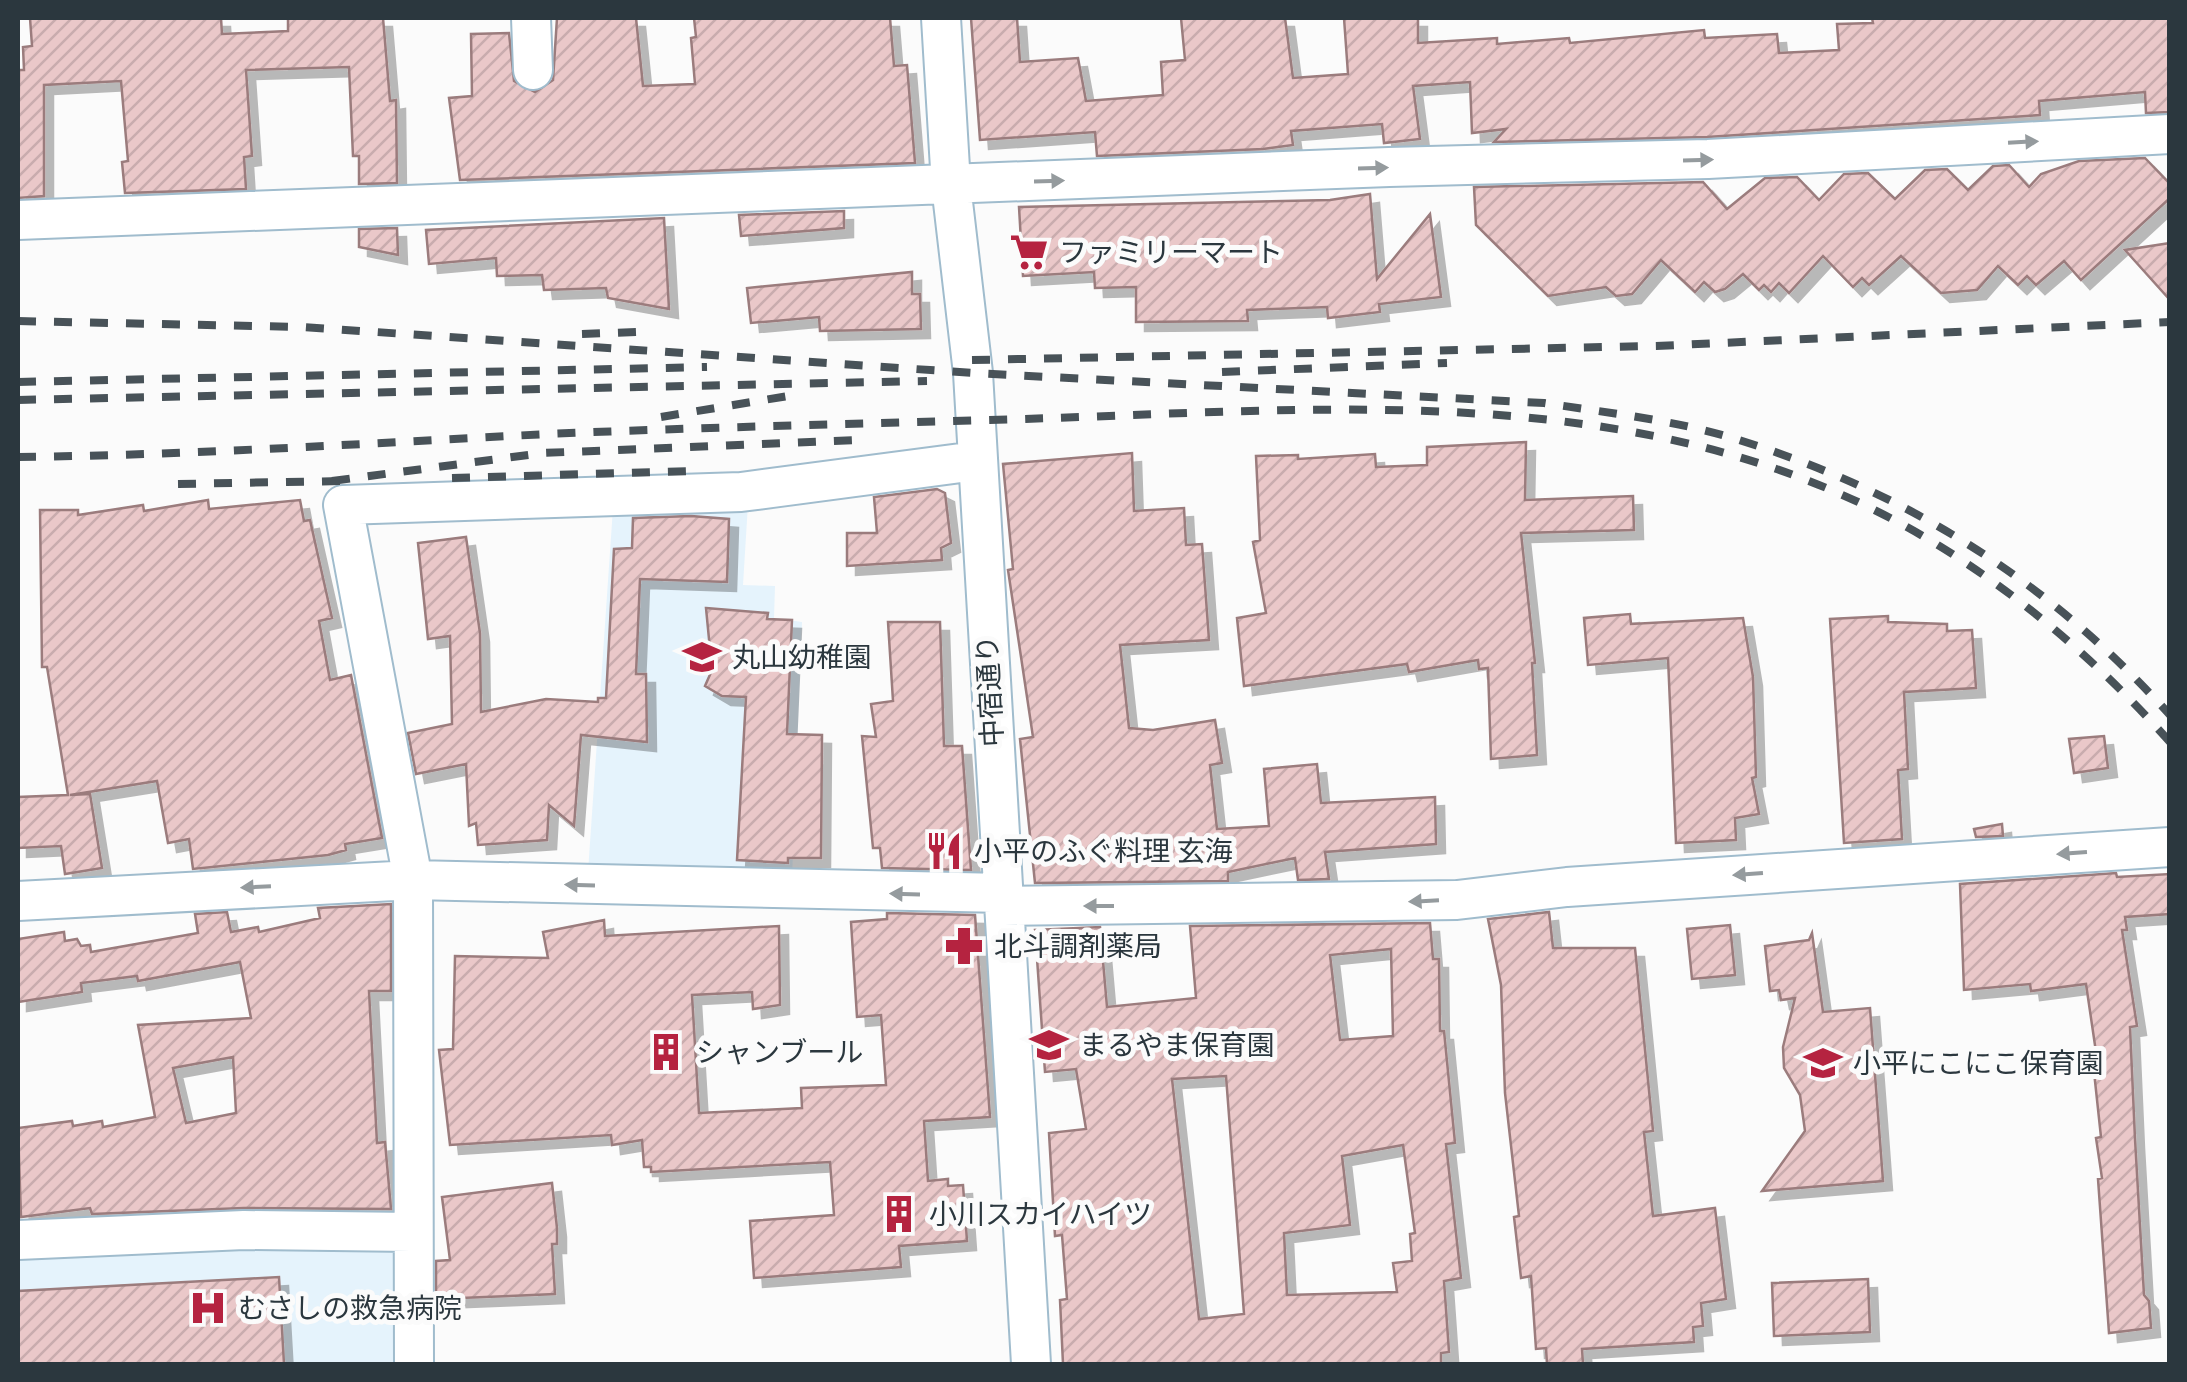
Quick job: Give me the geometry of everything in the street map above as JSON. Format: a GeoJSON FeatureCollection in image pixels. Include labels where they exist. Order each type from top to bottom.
{"type":"FeatureCollection","features":[{"type":"Feature","properties":{"kind":"street"},"geometry":{"type":"LineString","coordinates":[[531,18],[533,70]]}},
{"type":"Feature","properties":{"kind":"street","name":"中宿通り"},"geometry":{"type":"LineString","coordinates":[[941,18],[951,185],[974,373],[976,461],[1031,1364]]}},
{"type":"Feature","properties":{"kind":"street"},"geometry":{"type":"LineString","coordinates":[[18,220],[1708,160],[2170,134]]}},
{"type":"Feature","properties":{"kind":"street"},"geometry":{"type":"LineString","coordinates":[[414,1364],[414,880],[343,505],[740,492],[976,461]]}},
{"type":"Feature","properties":{"kind":"street"},"geometry":{"type":"LineString","coordinates":[[18,900],[414,880],[1330,905],[1457,900],[1568,886],[2170,846]]}},
{"type":"Feature","properties":{"kind":"street"},"geometry":{"type":"LineString","coordinates":[[18,1240],[244,1230],[411,1232]]}},
{"type":"Feature","properties":{"kind":"shaded area","name":"丸山幼稚園"},"geometry":{"type":"Polygon","coordinates":[[[748,504],[743,585],[775,586],[774,618],[802,622],[792,878],[588,872],[613,508],[748,504]]]}},
{"type":"Feature","properties":{"kind":"shaded area","name":"むさしの救急病院"},"geometry":{"type":"Polygon","coordinates":[[[399,1246],[400,1364],[18,1364],[18,1252],[399,1246]]]}},
{"type":"Feature","properties":{"kind":"building"},"geometry":{"type":"Polygon","coordinates":[[[30,18],[221,18],[222,34],[288,31],[288,18],[383,18],[390,101],[396,100],[397,183],[359,184],[359,156],[353,156],[349,67],[246,70],[252,156],[244,157],[246,189],[125,193],[122,162],[128,161],[121,81],[44,85],[44,196],[18,198],[19,70],[24,70],[23,47],[32,46],[30,18]]]}},
{"type":"Feature","properties":{"kind":"building"},"geometry":{"type":"Polygon","coordinates":[[[557,18],[636,18],[643,86],[695,84],[691,38],[696,37],[694,18],[890,18],[894,66],[907,65],[915,163],[460,180],[449,98],[472,96],[471,34],[509,33],[514,81],[535,92],[553,80],[557,18]]]}},
{"type":"Feature","properties":{"kind":"building"},"geometry":{"type":"Polygon","coordinates":[[[971,18],[1017,18],[1020,62],[1078,58],[1086,101],[1163,95],[1161,62],[1185,60],[1181,18],[1285,18],[1293,78],[1348,74],[1344,18],[1418,18],[1418,43],[1497,38],[1497,44],[1569,38],[1570,43],[1704,30],[1705,38],[1777,34],[1779,53],[1839,50],[1837,24],[1873,23],[1872,18],[2170,18],[2170,112],[2146,113],[2145,92],[2039,101],[2040,115],[1707,137],[1494,142],[1506,129],[1472,133],[1470,82],[1413,86],[1420,139],[1384,143],[1382,124],[1291,131],[1293,145],[1263,149],[1097,156],[1095,132],[980,140],[971,18]]]}},
{"type":"Feature","properties":{"kind":"building"},"geometry":{"type":"Polygon","coordinates":[[[2145,158],[2170,184],[2170,198],[2081,280],[2064,261],[2036,285],[2027,276],[2018,285],[1998,266],[1977,290],[1941,293],[1901,256],[1869,285],[1862,278],[1853,287],[1823,256],[1789,293],[1779,283],[1771,292],[1764,285],[1759,290],[1743,274],[1725,289],[1715,292],[1704,282],[1695,292],[1661,260],[1632,294],[1616,296],[1606,287],[1548,296],[1476,225],[1474,187],[1703,182],[1727,209],[1765,178],[1797,177],[1819,200],[1844,174],[1868,173],[1895,199],[1925,170],[1947,169],[1968,190],[1993,166],[2009,165],[2029,187],[2041,174],[2079,161],[2145,158]]]}},
{"type":"Feature","properties":{"kind":"building"},"geometry":{"type":"Polygon","coordinates":[[[1370,194],[1377,279],[1430,214],[1441,297],[1379,304],[1380,312],[1328,318],[1327,307],[1247,310],[1248,321],[1136,322],[1136,287],[1095,288],[1094,272],[1023,276],[1019,207],[1330,200],[1370,194]]]}},
{"type":"Feature","properties":{"kind":"building"},"geometry":{"type":"Polygon","coordinates":[[[844,211],[844,228],[741,236],[739,215],[844,211]]]}},
{"type":"Feature","properties":{"kind":"building"},"geometry":{"type":"Polygon","coordinates":[[[664,218],[669,309],[608,298],[606,288],[544,290],[542,275],[497,276],[496,258],[429,264],[426,230],[664,218]]]}},
{"type":"Feature","properties":{"kind":"building"},"geometry":{"type":"Polygon","coordinates":[[[397,228],[398,255],[359,247],[359,229],[397,228]]]}},
{"type":"Feature","properties":{"kind":"building"},"geometry":{"type":"Polygon","coordinates":[[[2170,243],[2170,300],[2125,250],[2170,243]]]}},
{"type":"Feature","properties":{"kind":"building"},"geometry":{"type":"Polygon","coordinates":[[[912,272],[912,294],[920,294],[921,329],[820,331],[819,317],[751,323],[747,288],[912,272]]]}},
{"type":"Feature","properties":{"kind":"building"},"geometry":{"type":"Polygon","coordinates":[[[1526,442],[1525,500],[1633,496],[1634,530],[1521,533],[1535,663],[1537,755],[1491,759],[1488,668],[1479,669],[1478,660],[1409,672],[1407,664],[1244,686],[1237,618],[1266,613],[1253,542],[1260,540],[1256,456],[1298,455],[1298,459],[1375,454],[1376,467],[1427,465],[1427,447],[1526,442]]]}},
{"type":"Feature","properties":{"kind":"building"},"geometry":{"type":"Polygon","coordinates":[[[1132,453],[1134,511],[1184,508],[1186,545],[1202,544],[1209,640],[1120,645],[1129,728],[1153,730],[1215,720],[1222,763],[1210,765],[1217,829],[1269,826],[1264,769],[1317,764],[1321,803],[1435,797],[1436,844],[1325,852],[1329,879],[1298,880],[1295,858],[1228,872],[1228,881],[1035,883],[1020,739],[1033,737],[1008,570],[1013,569],[1003,464],[1132,453]]]}},
{"type":"Feature","properties":{"kind":"building"},"geometry":{"type":"Polygon","coordinates":[[[937,489],[945,493],[951,543],[941,548],[942,560],[847,566],[847,533],[877,533],[874,497],[937,489]]]}},
{"type":"Feature","properties":{"kind":"building"},"geometry":{"type":"Polygon","coordinates":[[[208,500],[209,509],[300,500],[304,521],[310,520],[332,618],[319,621],[330,680],[351,675],[382,838],[345,844],[346,850],[328,855],[193,869],[189,839],[168,843],[157,781],[70,795],[90,794],[102,868],[65,874],[61,846],[18,848],[18,797],[68,795],[47,667],[42,667],[40,510],[78,510],[78,515],[143,505],[144,511],[208,500]]]}},
{"type":"Feature","properties":{"kind":"building"},"geometry":{"type":"Polygon","coordinates":[[[633,518],[729,519],[727,582],[640,579],[636,674],[646,674],[647,742],[581,735],[574,826],[549,805],[547,840],[478,845],[476,823],[469,826],[466,764],[416,774],[408,733],[452,724],[450,636],[428,639],[418,543],[466,537],[480,633],[481,712],[546,699],[598,702],[598,698],[606,698],[614,549],[632,548],[633,518]]]}},
{"type":"Feature","properties":{"kind":"building"},"geometry":{"type":"Polygon","coordinates":[[[706,608],[768,613],[767,619],[792,620],[787,734],[822,735],[821,858],[788,858],[788,863],[737,860],[746,697],[722,696],[705,686],[712,670],[706,608]]]}},
{"type":"Feature","properties":{"kind":"building"},"geometry":{"type":"Polygon","coordinates":[[[1630,614],[1631,624],[1743,618],[1753,677],[1756,777],[1752,778],[1759,814],[1735,818],[1736,840],[1676,843],[1668,658],[1588,665],[1584,618],[1630,614]]]}},
{"type":"Feature","properties":{"kind":"building"},"geometry":{"type":"Polygon","coordinates":[[[1888,616],[1888,622],[1947,624],[1947,631],[1972,630],[1976,688],[1904,692],[1908,769],[1898,770],[1902,839],[1844,843],[1830,619],[1888,616]]]}},
{"type":"Feature","properties":{"kind":"building"},"geometry":{"type":"Polygon","coordinates":[[[888,622],[940,622],[944,746],[962,746],[971,870],[882,868],[880,848],[873,848],[862,736],[876,737],[871,704],[893,701],[888,622]]]}},
{"type":"Feature","properties":{"kind":"building"},"geometry":{"type":"Polygon","coordinates":[[[2104,736],[2108,768],[2074,773],[2069,739],[2104,736]]]}},
{"type":"Feature","properties":{"kind":"building"},"geometry":{"type":"Polygon","coordinates":[[[2002,824],[2003,836],[1976,837],[1974,829],[2002,824]]]}},
{"type":"Feature","properties":{"kind":"building"},"geometry":{"type":"Polygon","coordinates":[[[2116,873],[2117,877],[2170,874],[2170,914],[2125,917],[2127,930],[2122,930],[2137,1026],[2130,1027],[2135,1139],[2144,1295],[2149,1301],[2151,1328],[2109,1333],[2098,1179],[2102,1178],[2096,1138],[2101,1137],[2092,1053],[2096,1052],[2086,984],[2031,991],[2030,984],[1964,990],[1960,884],[2116,873]]]}},
{"type":"Feature","properties":{"kind":"building"},"geometry":{"type":"Polygon","coordinates":[[[391,904],[391,991],[369,991],[377,1143],[385,1142],[391,1209],[244,1208],[92,1214],[90,1208],[21,1217],[18,1128],[72,1121],[73,1126],[102,1121],[103,1127],[155,1117],[138,1025],[251,1018],[240,962],[138,981],[137,976],[81,983],[82,992],[18,1002],[18,939],[64,932],[65,941],[77,939],[81,946],[90,945],[91,952],[198,933],[195,914],[227,912],[231,932],[258,927],[259,932],[320,918],[318,908],[391,904]],[[233,1057],[173,1068],[186,1123],[236,1113],[233,1057]]]}},
{"type":"Feature","properties":{"kind":"building"},"geometry":{"type":"Polygon","coordinates":[[[1549,912],[1553,948],[1635,948],[1653,1131],[1644,1132],[1653,1216],[1715,1208],[1726,1299],[1701,1303],[1703,1326],[1693,1327],[1694,1342],[1582,1349],[1583,1364],[1547,1364],[1546,1348],[1536,1349],[1531,1276],[1521,1278],[1514,1217],[1519,1216],[1505,1093],[1501,985],[1488,919],[1549,912]]]}},
{"type":"Feature","properties":{"kind":"building"},"geometry":{"type":"Polygon","coordinates":[[[887,913],[975,915],[990,1117],[924,1121],[928,1181],[948,1179],[948,1186],[963,1185],[967,1241],[899,1246],[901,1267],[754,1278],[750,1221],[834,1215],[830,1162],[651,1172],[651,1167],[644,1167],[642,1140],[612,1145],[611,1135],[450,1145],[439,1050],[453,1049],[455,956],[548,958],[543,932],[604,920],[605,936],[779,926],[780,1005],[753,1009],[752,992],[692,995],[699,1113],[802,1108],[801,1088],[886,1085],[881,1015],[857,1017],[851,922],[887,919],[887,913]]]}},
{"type":"Feature","properties":{"kind":"building"},"geometry":{"type":"Polygon","coordinates":[[[1430,923],[1433,959],[1439,959],[1440,1031],[1444,1031],[1455,1143],[1446,1144],[1461,1278],[1444,1281],[1449,1352],[1441,1353],[1441,1363],[1063,1364],[1060,1300],[1067,1299],[1062,1235],[1055,1236],[1049,1133],[1086,1129],[1076,1069],[1045,1072],[1035,930],[1100,927],[1107,1007],[1196,998],[1190,926],[1430,923]],[[1391,949],[1330,955],[1340,1040],[1393,1036],[1391,949]],[[1226,1076],[1172,1079],[1199,1319],[1244,1314],[1226,1076]],[[1403,1145],[1342,1156],[1350,1225],[1284,1233],[1287,1295],[1397,1292],[1393,1263],[1412,1261],[1410,1234],[1415,1233],[1403,1145]]]}},
{"type":"Feature","properties":{"kind":"building"},"geometry":{"type":"Polygon","coordinates":[[[1730,925],[1735,975],[1692,979],[1687,929],[1730,925]]]}},
{"type":"Feature","properties":{"kind":"building"},"geometry":{"type":"Polygon","coordinates":[[[1812,933],[1823,1012],[1870,1008],[1883,1181],[1762,1191],[1805,1131],[1800,1095],[1784,1068],[1783,1047],[1795,998],[1781,1000],[1779,990],[1770,991],[1765,946],[1809,940],[1812,933]]]}},
{"type":"Feature","properties":{"kind":"building"},"geometry":{"type":"Polygon","coordinates":[[[552,1183],[557,1228],[557,1244],[552,1244],[555,1294],[436,1299],[436,1261],[450,1260],[442,1197],[552,1183]]]}},
{"type":"Feature","properties":{"kind":"building"},"geometry":{"type":"Polygon","coordinates":[[[279,1277],[284,1364],[18,1364],[18,1291],[279,1277]]]}},
{"type":"Feature","properties":{"kind":"building"},"geometry":{"type":"Polygon","coordinates":[[[1868,1279],[1870,1332],[1774,1336],[1772,1283],[1868,1279]]]}},
{"type":"Feature","properties":{"kind":"railway"},"geometry":{"type":"LineString","coordinates":[[18,321],[303,327],[973,373],[1544,403],[1666,422],[1739,440],[1801,462],[1918,515],[2026,584],[2076,623],[2170,715]]}},
{"type":"Feature","properties":{"kind":"railway"},"geometry":{"type":"LineString","coordinates":[[972,360],[1656,346],[2170,322]]}},
{"type":"Feature","properties":{"kind":"railway"},"geometry":{"type":"LineString","coordinates":[[582,334],[636,332]]}},
{"type":"Feature","properties":{"kind":"railway"},"geometry":{"type":"LineString","coordinates":[[1222,372],[1447,363]]}},
{"type":"Feature","properties":{"kind":"railway"},"geometry":{"type":"LineString","coordinates":[[18,382],[707,367]]}},
{"type":"Feature","properties":{"kind":"railway"},"geometry":{"type":"LineString","coordinates":[[18,400],[927,381]]}},
{"type":"Feature","properties":{"kind":"railway"},"geometry":{"type":"LineString","coordinates":[[661,417],[794,395]]}},
{"type":"Feature","properties":{"kind":"railway"},"geometry":{"type":"LineString","coordinates":[[18,457],[607,432],[1228,412],[1436,411],[1539,419],[1641,433],[1741,458],[1838,493],[1885,515],[1975,569],[2058,632],[2170,742]]}},
{"type":"Feature","properties":{"kind":"railway"},"geometry":{"type":"LineString","coordinates":[[332,481],[543,453],[858,440]]}},
{"type":"Feature","properties":{"kind":"railway"},"geometry":{"type":"LineString","coordinates":[[452,478],[692,471]]}},
{"type":"Feature","properties":{"kind":"railway"},"geometry":{"type":"LineString","coordinates":[[178,484],[343,481]]}},
{"type":"Feature","properties":{"kind":"place","name":"ファミリーマート"},"geometry":{"type":"Point","coordinates":[1029,252]}},
{"type":"Feature","properties":{"kind":"place","name":"丸山幼稚園"},"geometry":{"type":"Point","coordinates":[702,657]}},
{"type":"Feature","properties":{"kind":"place","name":"小平のふぐ料理 玄海"},"geometry":{"type":"Point","coordinates":[944,851]}},
{"type":"Feature","properties":{"kind":"place","name":"北斗調剤薬局"},"geometry":{"type":"Point","coordinates":[964,946]}},
{"type":"Feature","properties":{"kind":"place","name":"まるやま保育園"},"geometry":{"type":"Point","coordinates":[1049,1045]}},
{"type":"Feature","properties":{"kind":"place","name":"シャンブール"},"geometry":{"type":"Point","coordinates":[666,1052]}},
{"type":"Feature","properties":{"kind":"place","name":"小平にこにこ保育園"},"geometry":{"type":"Point","coordinates":[1823,1063]}},
{"type":"Feature","properties":{"kind":"place","name":"小川スカイハイツ"},"geometry":{"type":"Point","coordinates":[899,1214]}},
{"type":"Feature","properties":{"kind":"place","name":"むさしの救急病院"},"geometry":{"type":"Point","coordinates":[208,1308]}}]}
